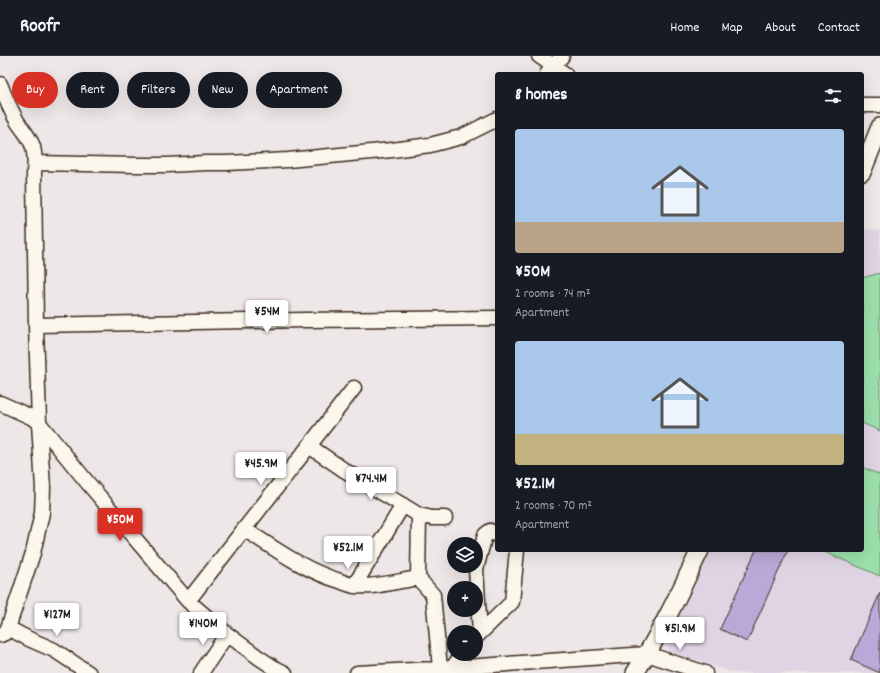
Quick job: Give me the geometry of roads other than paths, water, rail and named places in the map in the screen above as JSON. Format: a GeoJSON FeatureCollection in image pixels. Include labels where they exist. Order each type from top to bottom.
{"type":"FeatureCollection","features":[{"type":"Feature","properties":{"kind":"street"},"geometry":{"type":"LineString","coordinates":[[539,56],[557,68]]}},
{"type":"Feature","properties":{"kind":"street"},"geometry":{"type":"LineString","coordinates":[[0,84],[17,121],[33,146],[35,163],[36,325],[39,423],[43,488],[42,514],[33,554],[4,631],[29,639],[54,650],[89,673]]}},
{"type":"Feature","properties":{"kind":"street"},"geometry":{"type":"LineString","coordinates":[[864,105],[880,105]]}},
{"type":"Feature","properties":{"kind":"street"},"geometry":{"type":"LineString","coordinates":[[35,163],[167,165],[282,160],[376,152],[430,145],[461,137],[495,119]]}},
{"type":"Feature","properties":{"kind":"street"},"geometry":{"type":"LineString","coordinates":[[864,167],[880,128]]}},
{"type":"Feature","properties":{"kind":"street"},"geometry":{"type":"LineString","coordinates":[[36,325],[495,318]]}},
{"type":"Feature","properties":{"kind":"street"},"geometry":{"type":"LineString","coordinates":[[188,600],[354,388]]}},
{"type":"Feature","properties":{"kind":"street"},"geometry":{"type":"LineString","coordinates":[[0,403],[31,417],[39,423],[87,482],[188,600],[227,634],[258,657],[285,673]]}},
{"type":"Feature","properties":{"kind":"street"},"geometry":{"type":"LineString","coordinates":[[309,446],[344,470],[418,514],[432,518],[445,518]]}},
{"type":"Feature","properties":{"kind":"street"},"geometry":{"type":"LineString","coordinates":[[354,586],[403,505]]}},
{"type":"Feature","properties":{"kind":"street"},"geometry":{"type":"LineString","coordinates":[[418,514],[418,578],[433,595],[446,668]]}},
{"type":"Feature","properties":{"kind":"street"},"geometry":{"type":"LineString","coordinates":[[244,529],[305,567],[335,580],[354,586],[368,586],[418,578]]}},
{"type":"Feature","properties":{"kind":"street"},"geometry":{"type":"LineString","coordinates":[[478,625],[476,570],[485,535],[490,531],[495,534]]}},
{"type":"Feature","properties":{"kind":"street"},"geometry":{"type":"LineString","coordinates":[[483,630],[512,602],[517,552]]}},
{"type":"Feature","properties":{"kind":"street"},"geometry":{"type":"LineString","coordinates":[[635,673],[647,654],[699,552]]}},
{"type":"Feature","properties":{"kind":"street"},"geometry":{"type":"LineString","coordinates":[[201,673],[227,634]]}},
{"type":"Feature","properties":{"kind":"street"},"geometry":{"type":"LineString","coordinates":[[357,673],[647,654],[705,673]]}},
{"type":"Feature","properties":{"kind":"street"},"geometry":{"type":"LineString","coordinates":[[446,668],[454,661]]}}]}
